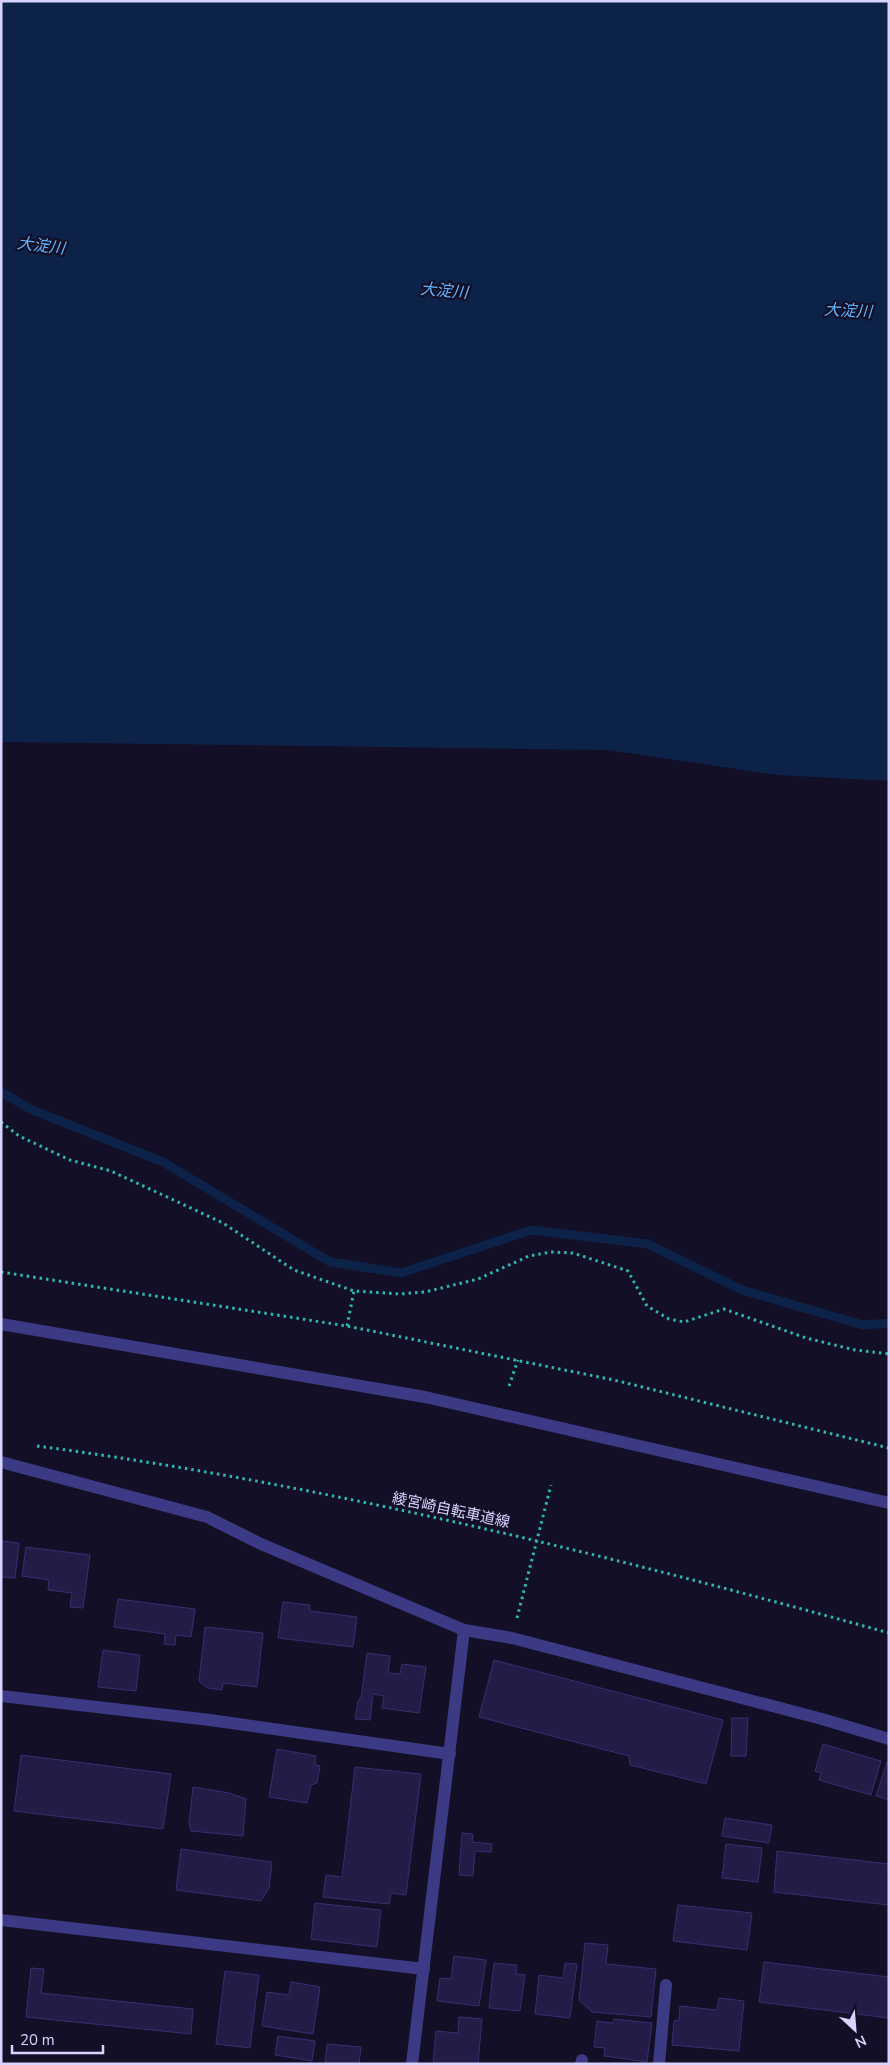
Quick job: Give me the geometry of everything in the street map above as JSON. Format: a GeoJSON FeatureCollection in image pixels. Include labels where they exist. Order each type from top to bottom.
{"type":"FeatureCollection","features":[{"type":"Feature","properties":{"kind":"street"},"geometry":{"type":"LineString","coordinates":[[1,1324],[425,1397],[889,1503]]}},
{"type":"Feature","properties":{"kind":"street"},"geometry":{"type":"LineString","coordinates":[[1,1462],[207,1517],[261,1544],[464,1630],[512,1638],[822,1719],[889,1739]]}},
{"type":"Feature","properties":{"kind":"street"},"geometry":{"type":"LineString","coordinates":[[412,2064],[464,1630]]}},
{"type":"Feature","properties":{"kind":"street"},"geometry":{"type":"LineString","coordinates":[[1,1696],[210,1720],[450,1754]]}},
{"type":"Feature","properties":{"kind":"street"},"geometry":{"type":"LineString","coordinates":[[1,1920],[424,1969]]}},
{"type":"Feature","properties":{"kind":"street"},"geometry":{"type":"LineString","coordinates":[[659,2064],[666,1985]]}},
{"type":"Feature","properties":{"kind":"path"},"geometry":{"type":"LineString","coordinates":[[1,1122],[19,1136],[70,1160],[111,1171],[223,1223],[294,1270],[354,1291],[400,1294],[426,1292],[478,1279],[529,1256],[551,1252],[573,1253],[628,1271],[647,1306],[669,1319],[684,1322],[724,1309],[806,1338],[855,1350],[889,1354]]}},
{"type":"Feature","properties":{"kind":"path"},"geometry":{"type":"LineString","coordinates":[[1,1272],[347,1326],[614,1380],[889,1448]]}},
{"type":"Feature","properties":{"kind":"path"},"geometry":{"type":"LineString","coordinates":[[347,1326],[354,1291]]}},
{"type":"Feature","properties":{"kind":"path"},"geometry":{"type":"LineString","coordinates":[[509,1386],[518,1360]]}},
{"type":"Feature","properties":{"kind":"path","name":"綾宮崎自転車道線"},"geometry":{"type":"LineString","coordinates":[[30,1446],[116,1457],[291,1488],[536,1539],[889,1633]]}},
{"type":"Feature","properties":{"kind":"path"},"geometry":{"type":"LineString","coordinates":[[512,1638],[551,1485]]}},
{"type":"Feature","properties":{"kind":"water","name":"大淀川"},"geometry":{"type":"Polygon","coordinates":[[[1,1],[889,1],[889,781],[777,775],[607,750],[1,742],[1,1]]]}},
{"type":"Feature","properties":{"kind":"building"},"geometry":{"type":"Polygon","coordinates":[[[1,1541],[19,1543],[15,1578],[1,1577],[1,1541]]]}},
{"type":"Feature","properties":{"kind":"building"},"geometry":{"type":"Polygon","coordinates":[[[26,1547],[90,1555],[83,1608],[70,1607],[72,1593],[48,1590],[49,1580],[22,1576],[26,1547]]]}},
{"type":"Feature","properties":{"kind":"building"},"geometry":{"type":"Polygon","coordinates":[[[118,1599],[195,1609],[191,1637],[176,1635],[175,1645],[164,1644],[165,1634],[114,1627],[118,1599]]]}},
{"type":"Feature","properties":{"kind":"building"},"geometry":{"type":"Polygon","coordinates":[[[283,1602],[310,1605],[310,1611],[357,1617],[353,1647],[278,1638],[283,1602]]]}},
{"type":"Feature","properties":{"kind":"building"},"geometry":{"type":"Polygon","coordinates":[[[205,1627],[263,1633],[257,1687],[223,1683],[222,1690],[207,1688],[199,1681],[205,1627]]]}},
{"type":"Feature","properties":{"kind":"building"},"geometry":{"type":"Polygon","coordinates":[[[103,1650],[140,1655],[136,1691],[98,1687],[103,1650]]]}},
{"type":"Feature","properties":{"kind":"building"},"geometry":{"type":"Polygon","coordinates":[[[367,1653],[390,1656],[388,1673],[400,1674],[402,1664],[426,1667],[419,1713],[382,1708],[384,1696],[373,1694],[370,1720],[355,1719],[358,1701],[361,1698],[367,1653]]]}},
{"type":"Feature","properties":{"kind":"building"},"geometry":{"type":"Polygon","coordinates":[[[494,1660],[723,1720],[706,1784],[630,1765],[629,1756],[479,1717],[494,1660]]]}},
{"type":"Feature","properties":{"kind":"building"},"geometry":{"type":"Polygon","coordinates":[[[732,1718],[748,1718],[746,1756],[731,1756],[732,1718]]]}},
{"type":"Feature","properties":{"kind":"building"},"geometry":{"type":"Polygon","coordinates":[[[823,1744],[881,1761],[871,1795],[819,1780],[821,1773],[815,1771],[823,1744]]]}},
{"type":"Feature","properties":{"kind":"building"},"geometry":{"type":"Polygon","coordinates":[[[277,1749],[316,1756],[315,1765],[320,1766],[317,1783],[311,1785],[307,1803],[269,1797],[277,1749]]]}},
{"type":"Feature","properties":{"kind":"building"},"geometry":{"type":"Polygon","coordinates":[[[21,1755],[171,1774],[163,1829],[14,1811],[21,1755]]]}},
{"type":"Feature","properties":{"kind":"building"},"geometry":{"type":"Polygon","coordinates":[[[887,1762],[889,1762],[889,1800],[876,1796],[887,1762]]]}},
{"type":"Feature","properties":{"kind":"building"},"geometry":{"type":"Polygon","coordinates":[[[355,1767],[421,1774],[406,1895],[391,1893],[389,1904],[323,1897],[326,1875],[342,1877],[355,1767]]]}},
{"type":"Feature","properties":{"kind":"building"},"geometry":{"type":"Polygon","coordinates":[[[193,1787],[229,1793],[246,1799],[243,1836],[191,1831],[189,1823],[193,1787]]]}},
{"type":"Feature","properties":{"kind":"building"},"geometry":{"type":"Polygon","coordinates":[[[725,1818],[772,1825],[769,1843],[722,1836],[725,1818]]]}},
{"type":"Feature","properties":{"kind":"building"},"geometry":{"type":"Polygon","coordinates":[[[462,1833],[473,1834],[472,1842],[492,1844],[491,1852],[475,1851],[473,1876],[459,1875],[462,1833]]]}},
{"type":"Feature","properties":{"kind":"building"},"geometry":{"type":"Polygon","coordinates":[[[726,1844],[762,1848],[758,1882],[722,1878],[726,1844]]]}},
{"type":"Feature","properties":{"kind":"building"},"geometry":{"type":"Polygon","coordinates":[[[181,1849],[272,1862],[269,1888],[261,1901],[176,1890],[181,1849]]]}},
{"type":"Feature","properties":{"kind":"building"},"geometry":{"type":"Polygon","coordinates":[[[777,1851],[889,1864],[889,1905],[774,1892],[777,1851]]]}},
{"type":"Feature","properties":{"kind":"building"},"geometry":{"type":"Polygon","coordinates":[[[315,1903],[381,1910],[377,1947],[311,1939],[315,1903]]]}},
{"type":"Feature","properties":{"kind":"building"},"geometry":{"type":"Polygon","coordinates":[[[678,1905],[752,1913],[747,1950],[673,1941],[678,1905]]]}},
{"type":"Feature","properties":{"kind":"building"},"geometry":{"type":"Polygon","coordinates":[[[585,1943],[608,1945],[606,1964],[656,1969],[651,2017],[592,2012],[579,2000],[585,1943]]]}},
{"type":"Feature","properties":{"kind":"building"},"geometry":{"type":"Polygon","coordinates":[[[454,1956],[486,1960],[479,2006],[437,2001],[440,1978],[451,1979],[454,1956]]]}},
{"type":"Feature","properties":{"kind":"building"},"geometry":{"type":"Polygon","coordinates":[[[764,1962],[889,1977],[889,2018],[759,2002],[764,1962]]]}},
{"type":"Feature","properties":{"kind":"building"},"geometry":{"type":"Polygon","coordinates":[[[494,1963],[517,1965],[516,1974],[525,1975],[520,2011],[489,2008],[494,1963]]]}},
{"type":"Feature","properties":{"kind":"building"},"geometry":{"type":"Polygon","coordinates":[[[565,1963],[577,1964],[570,2018],[535,2014],[539,1975],[563,1978],[565,1963]]]}},
{"type":"Feature","properties":{"kind":"building"},"geometry":{"type":"Polygon","coordinates":[[[31,1968],[44,1969],[41,1993],[193,2009],[191,2034],[26,2017],[31,1968]]]}},
{"type":"Feature","properties":{"kind":"building"},"geometry":{"type":"Polygon","coordinates":[[[225,1971],[259,1975],[250,2048],[216,2044],[225,1971]]]}},
{"type":"Feature","properties":{"kind":"building"},"geometry":{"type":"Polygon","coordinates":[[[291,1982],[320,1987],[313,2034],[262,2026],[267,1992],[289,1995],[291,1982]]]}},
{"type":"Feature","properties":{"kind":"building"},"geometry":{"type":"Polygon","coordinates":[[[719,1998],[744,2001],[739,2051],[672,2045],[674,2021],[679,2020],[680,2006],[717,2010],[719,1998]]]}},
{"type":"Feature","properties":{"kind":"building"},"geometry":{"type":"Polygon","coordinates":[[[459,2017],[482,2019],[478,2064],[433,2064],[436,2031],[458,2033],[459,2017]]]}},
{"type":"Feature","properties":{"kind":"building"},"geometry":{"type":"Polygon","coordinates":[[[614,2019],[652,2023],[647,2062],[604,2056],[605,2048],[594,2047],[597,2021],[613,2023],[614,2019]]]}},
{"type":"Feature","properties":{"kind":"building"},"geometry":{"type":"Polygon","coordinates":[[[278,2036],[315,2041],[312,2061],[275,2055],[278,2036]]]}},
{"type":"Feature","properties":{"kind":"building"},"geometry":{"type":"Polygon","coordinates":[[[327,2044],[361,2047],[359,2064],[325,2064],[327,2044]]]}},
{"type":"Feature","properties":{"kind":"waterway"},"geometry":{"type":"LineString","coordinates":[[1,1092],[32,1110],[163,1162],[330,1262],[401,1273],[531,1230],[648,1244],[742,1290],[863,1325],[889,1323]]}}]}
